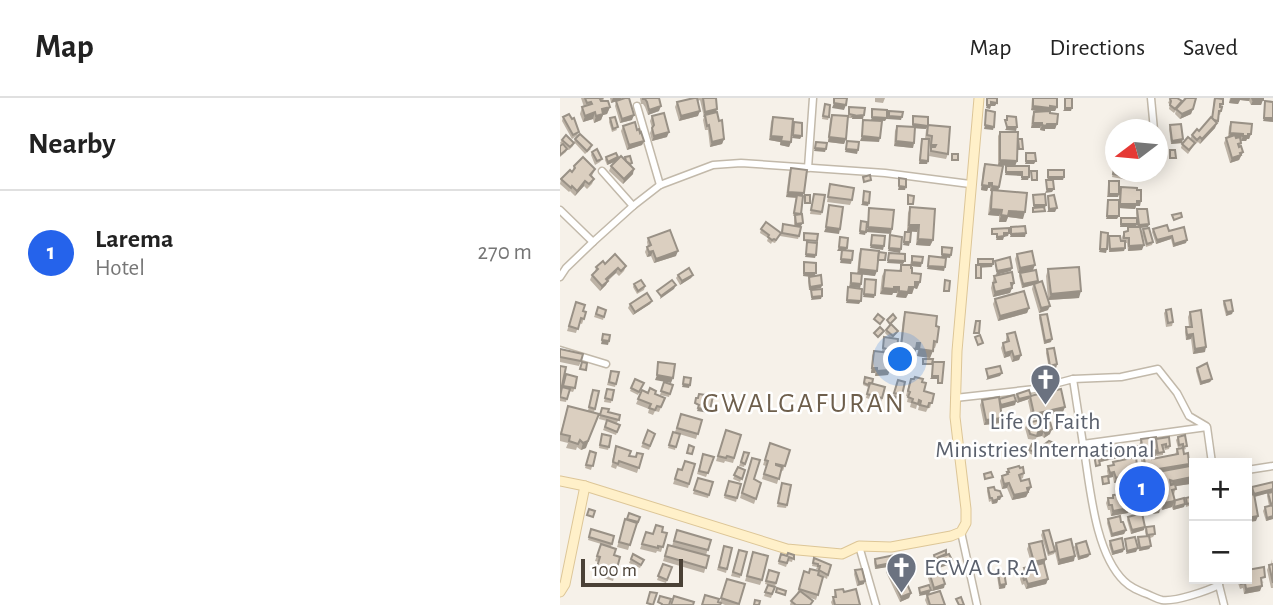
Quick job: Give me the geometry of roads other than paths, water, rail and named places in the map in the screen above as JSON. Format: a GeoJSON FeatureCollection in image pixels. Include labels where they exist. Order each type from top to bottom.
{"type":"FeatureCollection","features":[{"type":"Feature","properties":{"kind":"street"},"geometry":{"type":"LineString","coordinates":[[808,168],[813,98]]}},
{"type":"Feature","properties":{"kind":"street"},"geometry":{"type":"LineString","coordinates":[[560,481],[585,486],[788,549],[842,554],[859,547],[891,547],[961,532],[966,523],[966,509],[955,398],[970,184],[979,98]]}},
{"type":"Feature","properties":{"kind":"street"},"geometry":{"type":"LineString","coordinates":[[1151,98],[1153,119]]}},
{"type":"Feature","properties":{"kind":"street"},"geometry":{"type":"LineString","coordinates":[[637,106],[660,185]]}},
{"type":"Feature","properties":{"kind":"street"},"geometry":{"type":"LineString","coordinates":[[560,277],[593,242],[660,185],[704,169],[728,164],[808,168],[885,173],[970,184]]}},
{"type":"Feature","properties":{"kind":"street"},"geometry":{"type":"LineString","coordinates":[[602,171],[633,206]]}},
{"type":"Feature","properties":{"kind":"street"},"geometry":{"type":"LineString","coordinates":[[560,210],[593,242]]}},
{"type":"Feature","properties":{"kind":"street"},"geometry":{"type":"LineString","coordinates":[[560,350],[606,364]]}},
{"type":"Feature","properties":{"kind":"street"},"geometry":{"type":"LineString","coordinates":[[955,398],[1035,389],[1073,379],[1121,377],[1158,369],[1177,393],[1189,416],[1207,427]]}},
{"type":"Feature","properties":{"kind":"street"},"geometry":{"type":"LineString","coordinates":[[1073,379],[1097,529],[1115,570],[1135,589],[1162,600],[1208,591],[1217,584]]}},
{"type":"Feature","properties":{"kind":"street"},"geometry":{"type":"LineString","coordinates":[[1083,444],[1207,427]]}},
{"type":"Feature","properties":{"kind":"street"},"geometry":{"type":"LineString","coordinates":[[1207,427],[1211,458]]}},
{"type":"Feature","properties":{"kind":"street"},"geometry":{"type":"LineString","coordinates":[[1252,469],[1273,466]]}},
{"type":"Feature","properties":{"kind":"street"},"geometry":{"type":"LineString","coordinates":[[560,592],[565,584],[585,486]]}},
{"type":"Feature","properties":{"kind":"street"},"geometry":{"type":"LineString","coordinates":[[961,532],[977,605]]}},
{"type":"Feature","properties":{"kind":"street"},"geometry":{"type":"LineString","coordinates":[[859,547],[876,605]]}},
{"type":"Feature","properties":{"kind":"street"},"geometry":{"type":"LineString","coordinates":[[1219,584],[1224,605]]}},
{"type":"Feature","properties":{"kind":"place","name":"Life Of Faith Ministries International"},"geometry":{"type":"Point","coordinates":[1045,406]}},
{"type":"Feature","properties":{"kind":"place","name":"Larema"},"geometry":{"type":"Point","coordinates":[1142,489]}},
{"type":"Feature","properties":{"kind":"place","name":"ECWA G.R.A"},"geometry":{"type":"Point","coordinates":[901,594]}},
{"type":"Feature","properties":{"kind":"district","name":"GWALGAFURAN"},"geometry":{"type":"Point","coordinates":[804,402]}}]}
